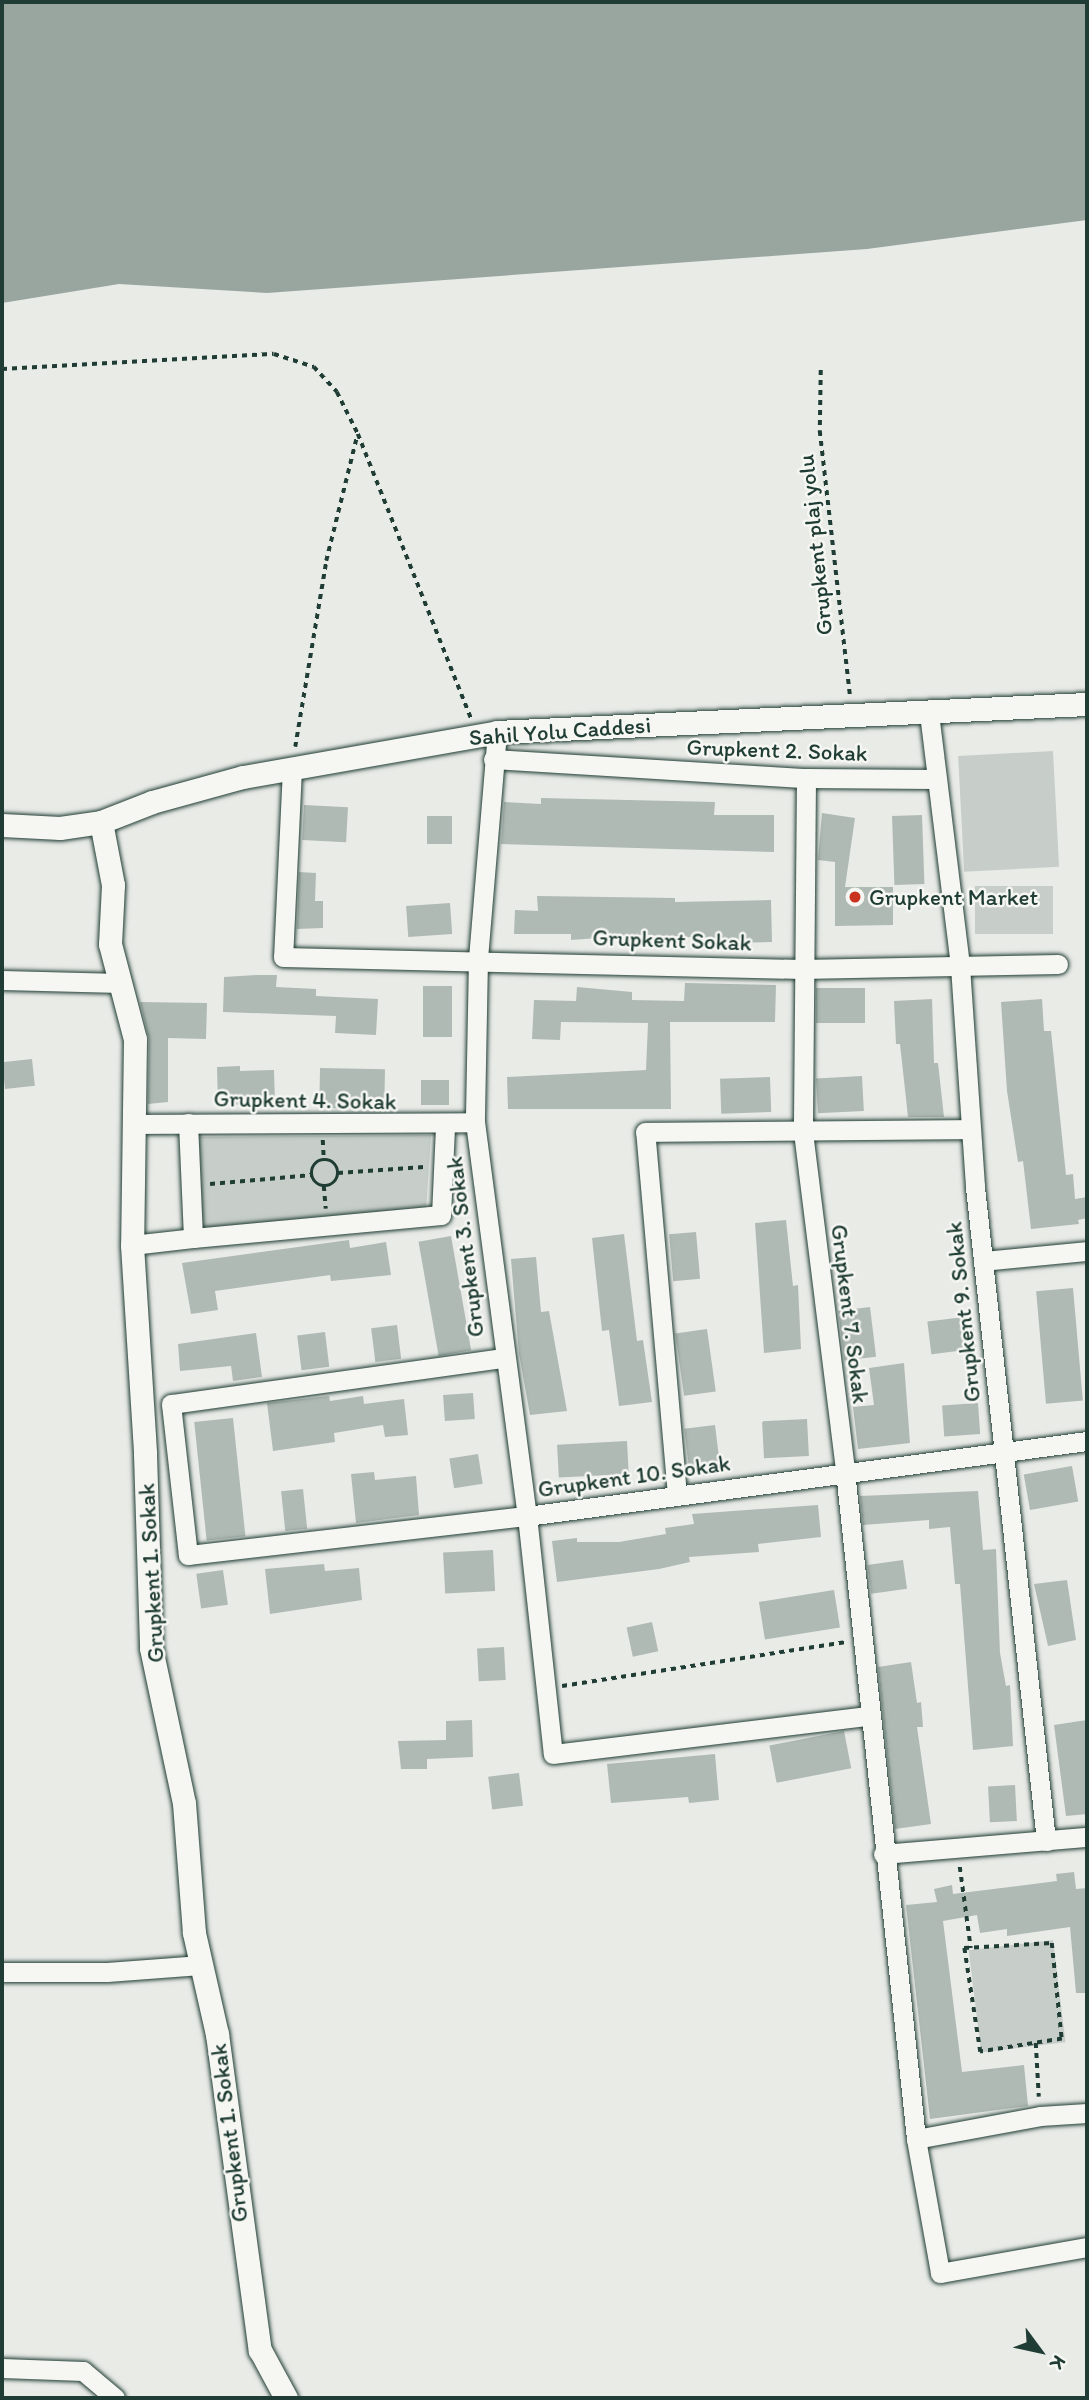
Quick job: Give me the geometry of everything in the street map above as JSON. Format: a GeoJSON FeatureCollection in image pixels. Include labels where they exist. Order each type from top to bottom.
{"type":"FeatureCollection","features":[{"type":"Feature","properties":{"kind":"street","name":"Sahil Yolu Caddesi"},"geometry":{"type":"LineString","coordinates":[[2,825],[60,828],[101,822],[152,802],[292,768],[487,733],[1087,704]]}},
{"type":"Feature","properties":{"kind":"street","name":"Grupkent 9. Sokak"},"geometry":{"type":"LineString","coordinates":[[929,713],[934,779],[960,966],[983,1261],[1046,1840]]}},
{"type":"Feature","properties":{"kind":"street","name":"Grupkent 3. Sokak"},"geometry":{"type":"LineString","coordinates":[[487,733],[493,759],[478,959],[475,1122],[503,1358],[527,1516],[553,1754],[869,1716]]}},
{"type":"Feature","properties":{"kind":"street","name":"Grupkent 2. Sokak"},"geometry":{"type":"LineString","coordinates":[[493,759],[806,778],[934,779]]}},
{"type":"Feature","properties":{"kind":"street","name":"Grupkent Sokak"},"geometry":{"type":"LineString","coordinates":[[292,768],[283,957],[478,959],[801,969],[1058,964]]}},
{"type":"Feature","properties":{"kind":"street","name":"Grupkent 7. Sokak"},"geometry":{"type":"LineString","coordinates":[[806,778],[801,969],[803,1132],[845,1471],[883,1854],[916,2139],[940,2273],[1087,2248]]}},
{"type":"Feature","properties":{"kind":"street","name":"Grupkent 1. Sokak"},"geometry":{"type":"LineString","coordinates":[[101,822],[113,885],[110,944],[135,1039],[132,1245],[145,1454],[150,1648],[184,1803],[194,1933],[217,2034],[260,2350],[286,2398]]}},
{"type":"Feature","properties":{"kind":"street"},"geometry":{"type":"LineString","coordinates":[[2,980],[121,983]]}},
{"type":"Feature","properties":{"kind":"street","name":"Grupkent 4. Sokak"},"geometry":{"type":"LineString","coordinates":[[135,1124],[445,1126],[475,1122]]}},
{"type":"Feature","properties":{"kind":"street"},"geometry":{"type":"LineString","coordinates":[[188,1123],[193,1238]]}},
{"type":"Feature","properties":{"kind":"street"},"geometry":{"type":"LineString","coordinates":[[132,1245],[441,1215],[440,1166],[445,1126]]}},
{"type":"Feature","properties":{"kind":"street"},"geometry":{"type":"LineString","coordinates":[[677,1495],[645,1132],[971,1129]]}},
{"type":"Feature","properties":{"kind":"street"},"geometry":{"type":"LineString","coordinates":[[983,1261],[1087,1251]]}},
{"type":"Feature","properties":{"kind":"street","name":"Grupkent 10. Sokak"},"geometry":{"type":"LineString","coordinates":[[503,1358],[171,1404],[188,1555],[527,1516],[845,1471],[1087,1441]]}},
{"type":"Feature","properties":{"kind":"street"},"geometry":{"type":"LineString","coordinates":[[883,1854],[1087,1837]]}},
{"type":"Feature","properties":{"kind":"street"},"geometry":{"type":"LineString","coordinates":[[2,1972],[107,1972],[201,1965]]}},
{"type":"Feature","properties":{"kind":"street"},"geometry":{"type":"LineString","coordinates":[[916,2139],[1041,2116],[1087,2113]]}},
{"type":"Feature","properties":{"kind":"street"},"geometry":{"type":"LineString","coordinates":[[2,2368],[83,2371],[115,2398]]}},
{"type":"Feature","properties":{"kind":"path"},"geometry":{"type":"LineString","coordinates":[[2,369],[274,354],[314,367],[337,392],[358,434],[487,733]]}},
{"type":"Feature","properties":{"kind":"path","name":"Grupkent plaj yolu"},"geometry":{"type":"LineString","coordinates":[[821,370],[820,431],[852,716]]}},
{"type":"Feature","properties":{"kind":"path"},"geometry":{"type":"LineString","coordinates":[[292,768],[326,561],[358,434]]}},
{"type":"Feature","properties":{"kind":"path"},"geometry":{"type":"LineString","coordinates":[[190,1186],[312,1175],[324,1186],[332,1184],[338,1173],[336,1165],[324,1160],[317,1163],[312,1175]]}},
{"type":"Feature","properties":{"kind":"path"},"geometry":{"type":"LineString","coordinates":[[338,1173],[440,1166]]}},
{"type":"Feature","properties":{"kind":"path"},"geometry":{"type":"LineString","coordinates":[[545,1688],[861,1639]]}},
{"type":"Feature","properties":{"kind":"path"},"geometry":{"type":"LineString","coordinates":[[958,1848],[971,1948]]}},
{"type":"Feature","properties":{"kind":"path"},"geometry":{"type":"LineString","coordinates":[[1052,1943],[1062,2039],[981,2052],[964,1948],[971,1948],[1052,1943]]}},
{"type":"Feature","properties":{"kind":"path"},"geometry":{"type":"LineString","coordinates":[[1035,2043],[1041,2116]]}},
{"type":"Feature","properties":{"kind":"shaded area"},"geometry":{"type":"Polygon","coordinates":[[[2,2],[1087,2],[1087,220],[867,249],[267,293],[119,284],[2,303],[2,2]]]}},
{"type":"Feature","properties":{"kind":"shaded area"},"geometry":{"type":"Polygon","coordinates":[[[1053,751],[1059,867],[964,872],[958,756],[1053,751]]]}},
{"type":"Feature","properties":{"kind":"shaded area"},"geometry":{"type":"Polygon","coordinates":[[[975,886],[1053,886],[1053,934],[975,934],[975,886]]]}},
{"type":"Feature","properties":{"kind":"shaded area"},"geometry":{"type":"Polygon","coordinates":[[[431,1135],[426,1211],[203,1229],[199,1137],[431,1135]]]}},
{"type":"Feature","properties":{"kind":"shaded area"},"geometry":{"type":"Polygon","coordinates":[[[1053,1940],[1066,2042],[981,2053],[969,1950],[1053,1940]]]}},
{"type":"Feature","properties":{"kind":"building"},"geometry":{"type":"Polygon","coordinates":[[[541,798],[715,802],[714,815],[774,815],[774,852],[501,844],[504,802],[541,804],[541,798]]]}},
{"type":"Feature","properties":{"kind":"building"},"geometry":{"type":"Polygon","coordinates":[[[304,805],[348,807],[346,842],[302,840],[304,805]]]}},
{"type":"Feature","properties":{"kind":"building"},"geometry":{"type":"Polygon","coordinates":[[[822,813],[855,818],[845,887],[893,887],[893,925],[835,926],[835,862],[818,860],[822,813]]]}},
{"type":"Feature","properties":{"kind":"building"},"geometry":{"type":"Polygon","coordinates":[[[922,815],[924,884],[894,885],[892,816],[922,815]]]}},
{"type":"Feature","properties":{"kind":"building"},"geometry":{"type":"Polygon","coordinates":[[[427,816],[452,816],[452,844],[427,844],[427,816]]]}},
{"type":"Feature","properties":{"kind":"building"},"geometry":{"type":"Polygon","coordinates":[[[299,872],[316,873],[315,901],[323,901],[323,928],[297,929],[299,872]]]}},
{"type":"Feature","properties":{"kind":"building"},"geometry":{"type":"Polygon","coordinates":[[[537,896],[675,898],[675,902],[771,900],[772,942],[730,943],[730,939],[640,935],[571,940],[571,934],[514,934],[515,910],[538,911],[537,896]]]}},
{"type":"Feature","properties":{"kind":"building"},"geometry":{"type":"Polygon","coordinates":[[[450,903],[452,934],[408,937],[406,906],[450,903]]]}},
{"type":"Feature","properties":{"kind":"building"},"geometry":{"type":"Polygon","coordinates":[[[277,975],[276,987],[316,989],[316,996],[378,999],[376,1035],[335,1033],[336,1016],[223,1012],[224,977],[277,975]]]}},
{"type":"Feature","properties":{"kind":"building"},"geometry":{"type":"Polygon","coordinates":[[[685,983],[776,985],[775,1022],[670,1022],[671,1109],[508,1109],[507,1077],[646,1070],[648,1023],[561,1022],[560,1040],[532,1039],[534,1000],[576,1001],[577,987],[632,992],[632,1000],[684,1001],[685,983]]]}},
{"type":"Feature","properties":{"kind":"building"},"geometry":{"type":"Polygon","coordinates":[[[423,986],[452,986],[452,1037],[423,1037],[423,986]]]}},
{"type":"Feature","properties":{"kind":"building"},"geometry":{"type":"Polygon","coordinates":[[[816,988],[865,988],[865,1023],[816,1023],[816,988]]]}},
{"type":"Feature","properties":{"kind":"building"},"geometry":{"type":"Polygon","coordinates":[[[932,999],[934,1063],[938,1063],[944,1117],[908,1117],[900,1044],[896,1044],[894,1001],[932,999]]]}},
{"type":"Feature","properties":{"kind":"building"},"geometry":{"type":"Polygon","coordinates":[[[1042,999],[1044,1031],[1051,1031],[1066,1175],[1073,1174],[1075,1199],[1087,1197],[1087,1218],[1078,1220],[1079,1224],[1031,1229],[1023,1161],[1018,1162],[1007,1091],[1001,1002],[1042,999]]]}},
{"type":"Feature","properties":{"kind":"building"},"geometry":{"type":"Polygon","coordinates":[[[140,1002],[207,1003],[206,1039],[168,1038],[168,1102],[148,1104],[149,1039],[140,1002]]]}},
{"type":"Feature","properties":{"kind":"building"},"geometry":{"type":"Polygon","coordinates":[[[32,1059],[35,1086],[5,1089],[2,1062],[32,1059]]]}},
{"type":"Feature","properties":{"kind":"building"},"geometry":{"type":"Polygon","coordinates":[[[240,1066],[240,1071],[274,1070],[275,1104],[218,1105],[217,1067],[240,1066]]]}},
{"type":"Feature","properties":{"kind":"building"},"geometry":{"type":"Polygon","coordinates":[[[320,1068],[385,1069],[384,1109],[319,1108],[320,1068]]]}},
{"type":"Feature","properties":{"kind":"building"},"geometry":{"type":"Polygon","coordinates":[[[862,1076],[864,1111],[818,1113],[816,1078],[862,1076]]]}},
{"type":"Feature","properties":{"kind":"building"},"geometry":{"type":"Polygon","coordinates":[[[770,1077],[771,1112],[721,1114],[720,1079],[770,1077]]]}},
{"type":"Feature","properties":{"kind":"building"},"geometry":{"type":"Polygon","coordinates":[[[421,1080],[449,1080],[449,1105],[421,1105],[421,1080]]]}},
{"type":"Feature","properties":{"kind":"building"},"geometry":{"type":"Polygon","coordinates":[[[786,1220],[793,1286],[798,1285],[801,1349],[764,1353],[755,1223],[786,1220]]]}},
{"type":"Feature","properties":{"kind":"building"},"geometry":{"type":"Polygon","coordinates":[[[696,1232],[700,1279],[673,1281],[669,1234],[696,1232]]]}},
{"type":"Feature","properties":{"kind":"building"},"geometry":{"type":"Polygon","coordinates":[[[624,1234],[637,1341],[643,1340],[652,1402],[619,1406],[609,1330],[602,1331],[592,1238],[624,1234]]]}},
{"type":"Feature","properties":{"kind":"building"},"geometry":{"type":"Polygon","coordinates":[[[451,1236],[471,1350],[439,1356],[419,1242],[451,1236]]]}},
{"type":"Feature","properties":{"kind":"building"},"geometry":{"type":"Polygon","coordinates":[[[349,1240],[350,1248],[386,1242],[391,1275],[331,1281],[330,1275],[215,1291],[218,1310],[191,1314],[182,1263],[349,1240]]]}},
{"type":"Feature","properties":{"kind":"building"},"geometry":{"type":"Polygon","coordinates":[[[536,1257],[541,1312],[549,1311],[567,1411],[530,1415],[519,1354],[511,1259],[536,1257]]]}},
{"type":"Feature","properties":{"kind":"building"},"geometry":{"type":"Polygon","coordinates":[[[1073,1288],[1083,1401],[1046,1404],[1036,1291],[1073,1288]]]}},
{"type":"Feature","properties":{"kind":"building"},"geometry":{"type":"Polygon","coordinates":[[[870,1307],[876,1357],[844,1361],[838,1311],[870,1307]]]}},
{"type":"Feature","properties":{"kind":"building"},"geometry":{"type":"Polygon","coordinates":[[[972,1316],[976,1349],[931,1354],[927,1321],[972,1316]]]}},
{"type":"Feature","properties":{"kind":"building"},"geometry":{"type":"Polygon","coordinates":[[[397,1325],[401,1359],[375,1362],[371,1328],[397,1325]]]}},
{"type":"Feature","properties":{"kind":"building"},"geometry":{"type":"Polygon","coordinates":[[[707,1329],[716,1391],[684,1396],[675,1333],[707,1329]]]}},
{"type":"Feature","properties":{"kind":"building"},"geometry":{"type":"Polygon","coordinates":[[[325,1332],[329,1367],[301,1370],[297,1335],[325,1332]]]}},
{"type":"Feature","properties":{"kind":"building"},"geometry":{"type":"Polygon","coordinates":[[[256,1333],[262,1377],[233,1381],[231,1366],[180,1371],[178,1344],[256,1333]]]}},
{"type":"Feature","properties":{"kind":"building"},"geometry":{"type":"Polygon","coordinates":[[[904,1363],[910,1443],[858,1449],[853,1407],[874,1405],[869,1368],[904,1363]]]}},
{"type":"Feature","properties":{"kind":"building"},"geometry":{"type":"Polygon","coordinates":[[[473,1393],[475,1419],[445,1421],[443,1395],[473,1393]]]}},
{"type":"Feature","properties":{"kind":"building"},"geometry":{"type":"Polygon","coordinates":[[[329,1396],[330,1401],[363,1396],[364,1404],[404,1399],[408,1435],[385,1437],[383,1425],[334,1433],[335,1442],[273,1451],[267,1403],[329,1396]]]}},
{"type":"Feature","properties":{"kind":"building"},"geometry":{"type":"Polygon","coordinates":[[[978,1403],[980,1434],[944,1436],[942,1406],[978,1403]]]}},
{"type":"Feature","properties":{"kind":"building"},"geometry":{"type":"Polygon","coordinates":[[[233,1418],[245,1536],[207,1540],[194,1422],[233,1418]]]}},
{"type":"Feature","properties":{"kind":"building"},"geometry":{"type":"Polygon","coordinates":[[[807,1419],[809,1456],[764,1458],[762,1421],[807,1419]]]}},
{"type":"Feature","properties":{"kind":"building"},"geometry":{"type":"Polygon","coordinates":[[[715,1425],[720,1464],[689,1467],[684,1429],[715,1425]]]}},
{"type":"Feature","properties":{"kind":"building"},"geometry":{"type":"Polygon","coordinates":[[[627,1441],[629,1474],[559,1478],[557,1445],[627,1441]]]}},
{"type":"Feature","properties":{"kind":"building"},"geometry":{"type":"Polygon","coordinates":[[[478,1454],[483,1484],[454,1488],[449,1459],[478,1454]]]}},
{"type":"Feature","properties":{"kind":"building"},"geometry":{"type":"Polygon","coordinates":[[[1072,1466],[1078,1501],[1030,1510],[1024,1475],[1072,1466]]]}},
{"type":"Feature","properties":{"kind":"building"},"geometry":{"type":"Polygon","coordinates":[[[374,1472],[375,1480],[416,1476],[419,1515],[356,1523],[351,1474],[374,1472]]]}},
{"type":"Feature","properties":{"kind":"building"},"geometry":{"type":"Polygon","coordinates":[[[303,1489],[307,1529],[285,1531],[281,1491],[303,1489]]]}},
{"type":"Feature","properties":{"kind":"building"},"geometry":{"type":"Polygon","coordinates":[[[978,1491],[983,1550],[996,1549],[1000,1653],[1006,1686],[1010,1685],[1013,1746],[973,1750],[960,1584],[955,1584],[950,1527],[929,1529],[929,1520],[863,1525],[860,1496],[978,1491]]]}},
{"type":"Feature","properties":{"kind":"building"},"geometry":{"type":"Polygon","coordinates":[[[818,1505],[821,1537],[758,1544],[759,1552],[689,1557],[690,1562],[659,1569],[557,1582],[552,1541],[577,1538],[577,1542],[619,1542],[666,1534],[665,1528],[694,1524],[692,1514],[818,1505]]]}},
{"type":"Feature","properties":{"kind":"building"},"geometry":{"type":"Polygon","coordinates":[[[493,1550],[495,1591],[445,1594],[443,1553],[493,1550]]]}},
{"type":"Feature","properties":{"kind":"building"},"geometry":{"type":"Polygon","coordinates":[[[903,1560],[907,1589],[871,1594],[867,1565],[903,1560]]]}},
{"type":"Feature","properties":{"kind":"building"},"geometry":{"type":"Polygon","coordinates":[[[324,1564],[325,1571],[359,1568],[362,1600],[270,1614],[265,1569],[324,1564]]]}},
{"type":"Feature","properties":{"kind":"building"},"geometry":{"type":"Polygon","coordinates":[[[223,1570],[228,1605],[201,1608],[196,1574],[223,1570]]]}},
{"type":"Feature","properties":{"kind":"building"},"geometry":{"type":"Polygon","coordinates":[[[1067,1580],[1076,1640],[1048,1646],[1034,1584],[1067,1580]]]}},
{"type":"Feature","properties":{"kind":"building"},"geometry":{"type":"Polygon","coordinates":[[[834,1590],[840,1628],[765,1639],[759,1602],[834,1590]]]}},
{"type":"Feature","properties":{"kind":"building"},"geometry":{"type":"Polygon","coordinates":[[[652,1622],[658,1651],[633,1657],[627,1627],[652,1622]]]}},
{"type":"Feature","properties":{"kind":"building"},"geometry":{"type":"Polygon","coordinates":[[[504,1647],[506,1680],[479,1681],[477,1648],[504,1647]]]}},
{"type":"Feature","properties":{"kind":"building"},"geometry":{"type":"Polygon","coordinates":[[[911,1662],[917,1703],[921,1702],[923,1727],[917,1727],[931,1824],[895,1829],[878,1667],[911,1662]]]}},
{"type":"Feature","properties":{"kind":"building"},"geometry":{"type":"Polygon","coordinates":[[[472,1720],[473,1757],[427,1759],[427,1769],[401,1769],[398,1741],[446,1740],[446,1721],[472,1720]]]}},
{"type":"Feature","properties":{"kind":"building"},"geometry":{"type":"Polygon","coordinates":[[[1087,1720],[1087,1814],[1066,1816],[1054,1725],[1087,1720]]]}},
{"type":"Feature","properties":{"kind":"building"},"geometry":{"type":"Polygon","coordinates":[[[844,1731],[851,1768],[777,1783],[769,1746],[844,1731]]]}},
{"type":"Feature","properties":{"kind":"building"},"geometry":{"type":"Polygon","coordinates":[[[715,1754],[719,1800],[689,1803],[688,1797],[611,1803],[607,1764],[715,1754]]]}},
{"type":"Feature","properties":{"kind":"building"},"geometry":{"type":"Polygon","coordinates":[[[519,1773],[523,1806],[492,1810],[488,1777],[519,1773]]]}},
{"type":"Feature","properties":{"kind":"building"},"geometry":{"type":"Polygon","coordinates":[[[1015,1785],[1017,1821],[990,1822],[988,1786],[1015,1785]]]}},
{"type":"Feature","properties":{"kind":"building"},"geometry":{"type":"Polygon","coordinates":[[[1074,1872],[1076,1889],[1087,1888],[1087,1993],[1076,1993],[1070,1927],[1007,1936],[1007,1929],[980,1933],[977,1915],[943,1921],[962,2072],[1024,2065],[1028,2106],[930,2119],[906,1905],[937,1902],[934,1889],[952,1885],[953,1894],[1057,1881],[1056,1874],[1074,1872]]]}},
{"type":"Feature","properties":{"kind":"place","name":"Grupkent Market"},"geometry":{"type":"Point","coordinates":[855,897]}}]}
